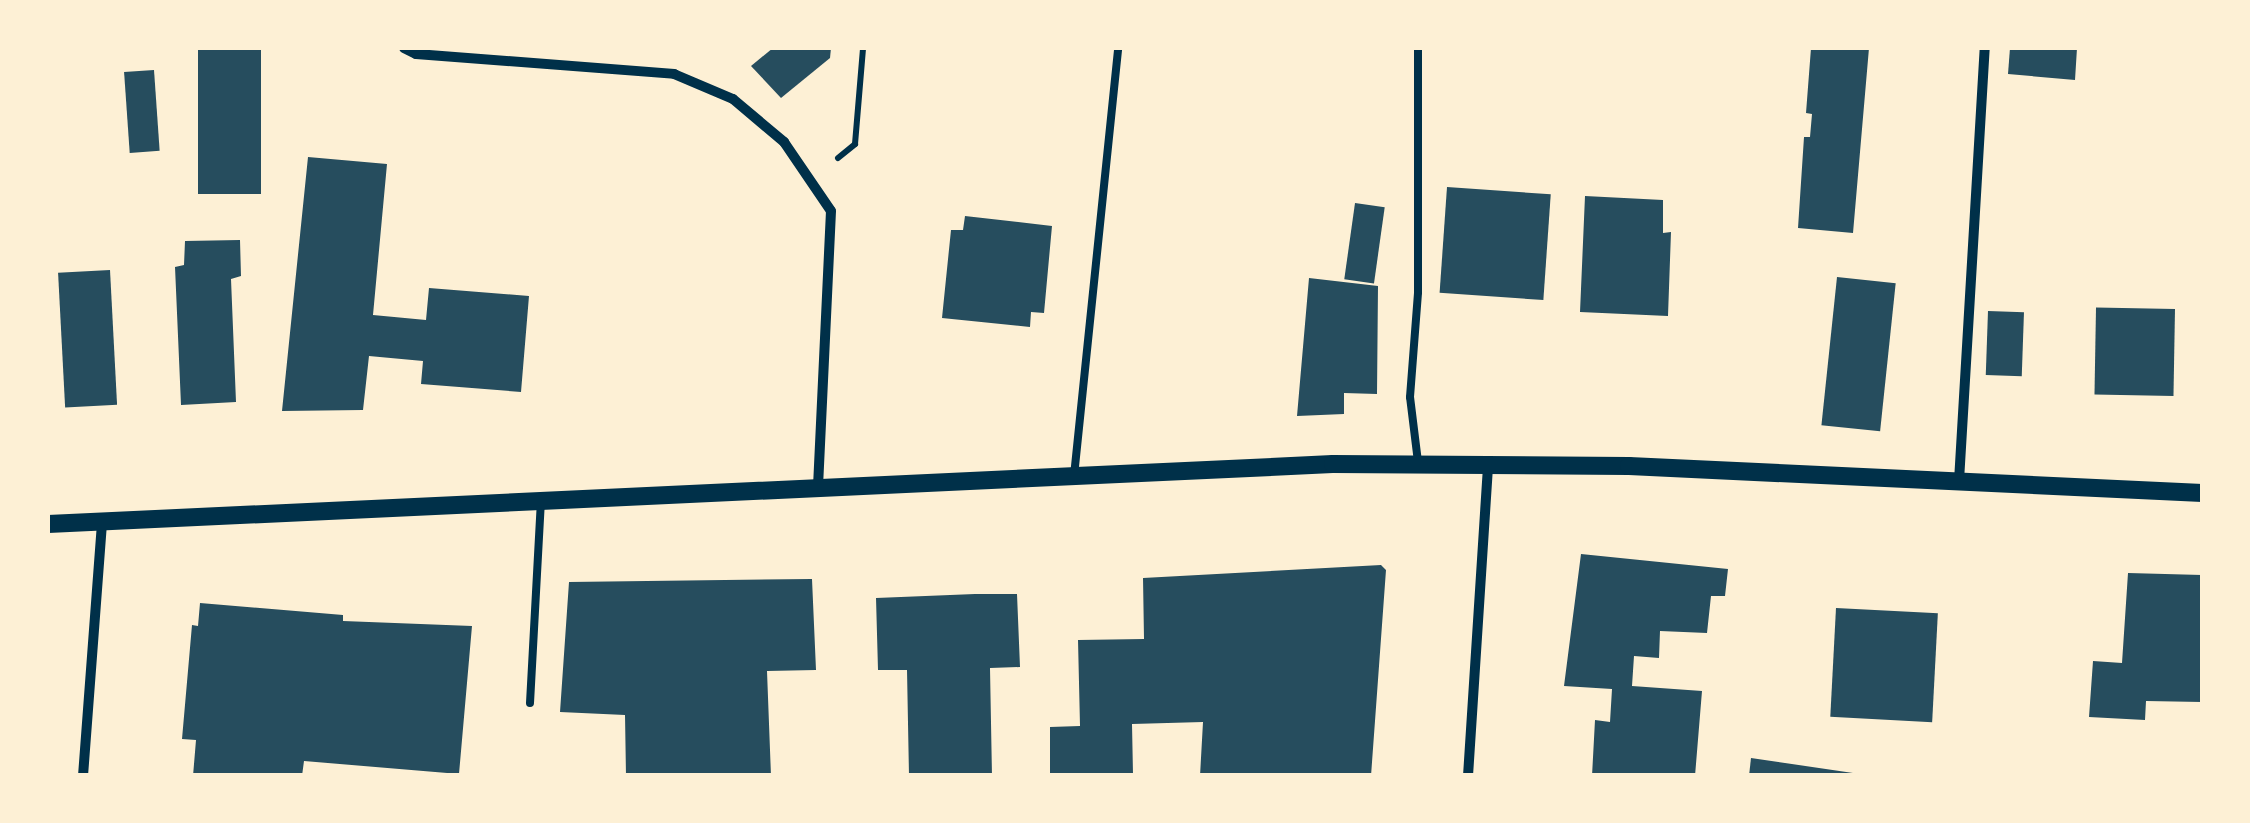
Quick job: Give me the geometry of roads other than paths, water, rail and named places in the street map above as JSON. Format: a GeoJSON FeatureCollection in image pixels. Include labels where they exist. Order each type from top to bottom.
{"type":"FeatureCollection","features":[{"type":"Feature","properties":{"kind":"street"},"geometry":{"type":"LineString","coordinates":[[404,48],[416,54],[674,74],[732,99],[784,142],[830,211],[818,490]]}},
{"type":"Feature","properties":{"kind":"street"},"geometry":{"type":"LineString","coordinates":[[1959,481],[1986,48]]}},
{"type":"Feature","properties":{"kind":"street"},"geometry":{"type":"LineString","coordinates":[[1468,776],[1488,463]]}},
{"type":"Feature","properties":{"kind":"street"},"geometry":{"type":"LineString","coordinates":[[48,524],[1418,464],[1488,463],[2202,493]]}},
{"type":"Feature","properties":{"kind":"street"},"geometry":{"type":"LineString","coordinates":[[83,776],[102,523]]}},
{"type":"Feature","properties":{"kind":"lane"},"geometry":{"type":"LineString","coordinates":[[1074,477],[1118,48]]}},
{"type":"Feature","properties":{"kind":"lane"},"geometry":{"type":"LineString","coordinates":[[1418,48],[1418,292],[1410,397],[1418,464]]}},
{"type":"Feature","properties":{"kind":"lane"},"geometry":{"type":"LineString","coordinates":[[530,703],[541,502]]}}]}
